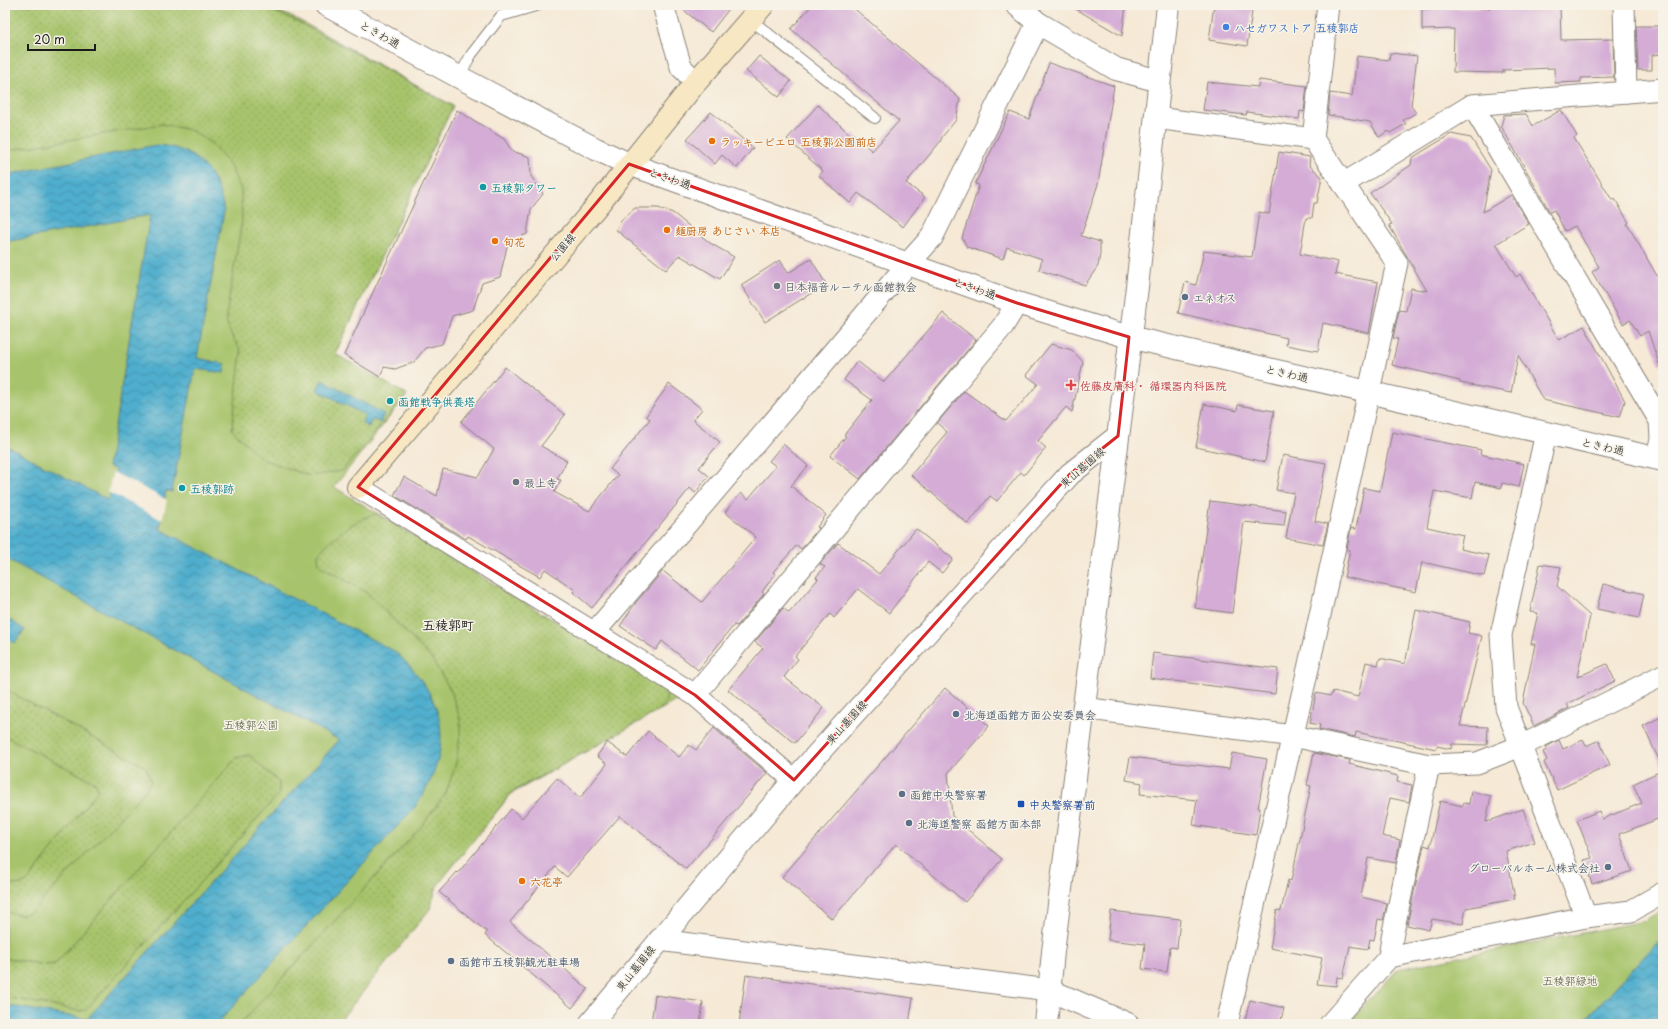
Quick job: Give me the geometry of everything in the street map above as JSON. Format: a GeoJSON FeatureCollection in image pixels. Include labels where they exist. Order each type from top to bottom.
{"type":"FeatureCollection","features":[{"type":"Feature","properties":{"kind":"main road","name":"公園線"},"geometry":{"type":"LineString","coordinates":[[358,487],[596,207],[696,82],[757,13]]}},
{"type":"Feature","properties":{"kind":"street","name":"ときわ通"},"geometry":{"type":"LineString","coordinates":[[326,5],[458,77],[596,149],[629,164],[907,265],[1017,303],[1129,337],[1660,459]]}},
{"type":"Feature","properties":{"kind":"street"},"geometry":{"type":"LineString","coordinates":[[663,5],[681,67],[696,82]]}},
{"type":"Feature","properties":{"kind":"street"},"geometry":{"type":"LineString","coordinates":[[1017,5],[1038,23],[1116,69],[1159,81]]}},
{"type":"Feature","properties":{"kind":"street"},"geometry":{"type":"LineString","coordinates":[[1046,1024],[1083,708],[1118,436],[1168,5]]}},
{"type":"Feature","properties":{"kind":"street"},"geometry":{"type":"LineString","coordinates":[[1227,1024],[1397,262],[1313,139],[1328,5]]}},
{"type":"Feature","properties":{"kind":"street"},"geometry":{"type":"LineString","coordinates":[[1624,5],[1626,92]]}},
{"type":"Feature","properties":{"kind":"street"},"geometry":{"type":"LineString","coordinates":[[594,633],[932,237],[1038,23]]}},
{"type":"Feature","properties":{"kind":"street"},"geometry":{"type":"LineString","coordinates":[[1343,184],[1472,105],[1663,89]]}},
{"type":"Feature","properties":{"kind":"street"},"geometry":{"type":"LineString","coordinates":[[1472,105],[1660,420],[1660,459]]}},
{"type":"Feature","properties":{"kind":"street"},"geometry":{"type":"LineString","coordinates":[[1156,118],[1313,139]]}},
{"type":"Feature","properties":{"kind":"street"},"geometry":{"type":"LineString","coordinates":[[696,695],[1003,326],[1017,303]]}},
{"type":"Feature","properties":{"kind":"street"},"geometry":{"type":"LineString","coordinates":[[1546,433],[1501,635],[1506,707],[1586,917]]}},
{"type":"Feature","properties":{"kind":"street","name":"東山墓園線"},"geometry":{"type":"LineString","coordinates":[[590,1024],[794,780],[1070,474],[1118,436]]}},
{"type":"Feature","properties":{"kind":"street"},"geometry":{"type":"LineString","coordinates":[[358,487],[696,695],[794,780]]}},
{"type":"Feature","properties":{"kind":"street"},"geometry":{"type":"LineString","coordinates":[[1083,708],[1292,736],[1429,765],[1477,762],[1521,746],[1663,675]]}},
{"type":"Feature","properties":{"kind":"street"},"geometry":{"type":"LineString","coordinates":[[1330,1024],[1389,957],[1429,765]]}},
{"type":"Feature","properties":{"kind":"street"},"geometry":{"type":"LineString","coordinates":[[1389,957],[1586,917],[1631,911],[1663,893]]}},
{"type":"Feature","properties":{"kind":"street"},"geometry":{"type":"LineString","coordinates":[[659,940],[1050,990],[1128,1024]]}},
{"type":"Feature","properties":{"kind":"lane"},"geometry":{"type":"LineString","coordinates":[[458,77],[471,56],[501,16],[539,5]]}},
{"type":"Feature","properties":{"kind":"lane"},"geometry":{"type":"LineString","coordinates":[[757,13],[874,118]]}},
{"type":"Feature","properties":{"kind":"highlighted area"},"geometry":{"type":"Polygon","coordinates":[[[629,164],[1017,303],[1129,337],[1118,436],[1070,474],[794,780],[695,695],[358,487],[629,164]]]}},
{"type":"Feature","properties":{"kind":"green space","name":"五稜郭公園"},"geometry":{"type":"Polygon","coordinates":[[[5,5],[263,5],[297,19],[453,106],[335,354],[407,395],[334,487],[681,698],[511,794],[324,1024],[5,1024],[5,5]]]}},
{"type":"Feature","properties":{"kind":"green space"},"geometry":{"type":"Polygon","coordinates":[[[5,5],[259,5],[296,21],[453,106],[335,354],[407,395],[342,471],[309,476],[262,459],[232,430],[241,351],[229,331],[226,316],[242,220],[241,190],[229,164],[211,143],[190,130],[162,124],[5,151],[5,5]]]}},
{"type":"Feature","properties":{"kind":"green space"},"geometry":{"type":"Polygon","coordinates":[[[377,514],[663,686],[666,694],[666,700],[657,712],[512,792],[437,886],[430,909],[337,1024],[240,1024],[420,828],[446,793],[456,763],[460,735],[460,719],[451,691],[432,659],[367,593],[319,565],[318,554],[329,542],[361,519],[377,514]]]}},
{"type":"Feature","properties":{"kind":"green space"},"geometry":{"type":"Polygon","coordinates":[[[5,689],[146,767],[151,781],[146,790],[33,911],[22,915],[5,912],[5,883],[17,885],[27,882],[98,790],[96,783],[5,736],[5,689]]]}},
{"type":"Feature","properties":{"kind":"green space"},"geometry":{"type":"Polygon","coordinates":[[[249,755],[279,782],[279,794],[86,1010],[80,1011],[11,998],[5,1002],[5,958],[45,965],[55,964],[236,758],[249,755]]]}},
{"type":"Feature","properties":{"kind":"green space","name":"五稜郭緑地"},"geometry":{"type":"Polygon","coordinates":[[[1663,909],[1663,952],[1589,1024],[1347,1024],[1398,969],[1644,921],[1663,909]]]}},
{"type":"Feature","properties":{"kind":"water"},"geometry":{"type":"Polygon","coordinates":[[[156,145],[183,151],[194,157],[203,165],[217,186],[224,212],[197,358],[225,364],[224,373],[195,369],[172,492],[166,491],[160,529],[394,651],[412,669],[426,687],[435,705],[440,724],[441,744],[437,764],[428,785],[415,807],[217,1024],[7,1024],[10,1006],[87,1019],[339,740],[7,559],[5,560],[5,445],[108,500],[115,469],[108,467],[150,215],[5,242],[5,175],[156,145]]]}},
{"type":"Feature","properties":{"kind":"water"},"geometry":{"type":"Polygon","coordinates":[[[322,380],[384,414],[380,423],[373,419],[368,427],[362,423],[365,415],[317,390],[322,380]]]}},
{"type":"Feature","properties":{"kind":"water"},"geometry":{"type":"Polygon","coordinates":[[[10,620],[25,630],[14,643],[5,638],[5,622],[10,620]]]}},
{"type":"Feature","properties":{"kind":"water"},"geometry":{"type":"Polygon","coordinates":[[[1663,939],[1663,1024],[1581,1024],[1654,946],[1663,939]]]}},
{"type":"Feature","properties":{"kind":"pier"},"geometry":{"type":"Polygon","coordinates":[[[113,472],[167,500],[162,520],[108,492],[113,472]]]}},
{"type":"Feature","properties":{"kind":"building"},"geometry":{"type":"Polygon","coordinates":[[[677,5],[732,5],[711,32],[677,5]]]}},
{"type":"Feature","properties":{"kind":"building"},"geometry":{"type":"Polygon","coordinates":[[[812,5],[850,5],[960,99],[956,120],[906,183],[925,197],[903,227],[858,193],[850,203],[819,176],[823,171],[787,139],[818,105],[852,136],[853,134],[872,151],[899,121],[791,29],[812,5]]]}},
{"type":"Feature","properties":{"kind":"building"},"geometry":{"type":"Polygon","coordinates":[[[1069,5],[1126,5],[1122,36],[1069,5]]]}},
{"type":"Feature","properties":{"kind":"building"},"geometry":{"type":"Polygon","coordinates":[[[1214,5],[1253,5],[1247,46],[1209,40],[1214,5]]]}},
{"type":"Feature","properties":{"kind":"building"},"geometry":{"type":"Polygon","coordinates":[[[1490,5],[1560,5],[1561,40],[1613,39],[1614,77],[1581,78],[1581,82],[1555,83],[1554,68],[1503,70],[1503,73],[1453,72],[1454,29],[1422,30],[1422,9],[1490,8],[1490,5]]]}},
{"type":"Feature","properties":{"kind":"building"},"geometry":{"type":"Polygon","coordinates":[[[1636,26],[1663,26],[1663,54],[1652,55],[1652,70],[1638,70],[1636,26]]]}},
{"type":"Feature","properties":{"kind":"building"},"geometry":{"type":"Polygon","coordinates":[[[1390,53],[1417,56],[1411,106],[1416,113],[1403,120],[1406,124],[1390,133],[1388,131],[1379,137],[1370,122],[1328,115],[1330,93],[1352,96],[1357,56],[1389,60],[1390,53]]]}},
{"type":"Feature","properties":{"kind":"building"},"geometry":{"type":"Polygon","coordinates":[[[759,56],[791,81],[779,97],[746,71],[759,56]]]}},
{"type":"Feature","properties":{"kind":"building"},"geometry":{"type":"Polygon","coordinates":[[[1049,63],[1114,86],[1098,184],[1081,236],[1100,242],[1098,266],[1085,285],[1039,270],[1042,259],[1007,247],[1003,259],[967,247],[962,238],[979,185],[975,184],[1010,112],[1029,119],[1049,63]]]}},
{"type":"Feature","properties":{"kind":"building"},"geometry":{"type":"Polygon","coordinates":[[[1259,80],[1307,86],[1304,112],[1300,111],[1299,119],[1247,112],[1246,115],[1203,110],[1207,82],[1258,87],[1259,80]]]}},
{"type":"Feature","properties":{"kind":"building"},"geometry":{"type":"Polygon","coordinates":[[[457,110],[504,139],[512,151],[530,157],[531,176],[543,194],[531,209],[527,234],[508,242],[500,277],[482,283],[473,310],[452,316],[442,344],[425,348],[414,362],[395,369],[384,367],[380,377],[344,355],[457,110]]]}},
{"type":"Feature","properties":{"kind":"building"},"geometry":{"type":"Polygon","coordinates":[[[1561,110],[1577,136],[1574,138],[1612,200],[1615,199],[1629,223],[1627,224],[1663,286],[1663,363],[1659,364],[1648,331],[1640,336],[1630,320],[1623,324],[1592,272],[1599,267],[1575,226],[1565,231],[1554,210],[1550,212],[1501,126],[1504,115],[1526,114],[1533,126],[1561,110]]]}},
{"type":"Feature","properties":{"kind":"building"},"geometry":{"type":"Polygon","coordinates":[[[711,112],[753,148],[737,168],[722,155],[715,164],[687,139],[711,112]]]}},
{"type":"Feature","properties":{"kind":"building"},"geometry":{"type":"Polygon","coordinates":[[[1451,134],[1471,138],[1491,170],[1483,212],[1511,195],[1529,224],[1496,244],[1516,277],[1520,274],[1559,340],[1584,326],[1625,401],[1620,417],[1543,400],[1518,355],[1511,393],[1460,383],[1460,381],[1392,365],[1398,339],[1393,338],[1399,310],[1406,311],[1411,288],[1427,291],[1389,225],[1392,224],[1370,193],[1411,165],[1412,158],[1451,134]]]}},
{"type":"Feature","properties":{"kind":"building"},"geometry":{"type":"Polygon","coordinates":[[[1279,152],[1310,157],[1309,165],[1322,177],[1317,203],[1314,203],[1312,218],[1306,218],[1300,254],[1338,262],[1335,274],[1378,282],[1369,333],[1323,323],[1318,351],[1286,345],[1287,338],[1178,313],[1185,282],[1196,285],[1204,251],[1252,257],[1259,212],[1269,214],[1279,152]]]}},
{"type":"Feature","properties":{"kind":"building"},"geometry":{"type":"Polygon","coordinates":[[[635,208],[658,208],[673,213],[710,243],[734,257],[720,279],[679,255],[666,270],[616,230],[621,220],[635,208]]]}},
{"type":"Feature","properties":{"kind":"building"},"geometry":{"type":"Polygon","coordinates":[[[811,259],[826,284],[765,322],[741,285],[780,260],[788,273],[811,259]]]}},
{"type":"Feature","properties":{"kind":"building"},"geometry":{"type":"Polygon","coordinates":[[[943,313],[976,340],[860,479],[830,456],[846,436],[844,435],[872,400],[844,380],[857,361],[884,382],[943,313]]]}},
{"type":"Feature","properties":{"kind":"building"},"geometry":{"type":"Polygon","coordinates":[[[1051,344],[1072,350],[1083,362],[1072,412],[1066,407],[1038,441],[1046,448],[1024,475],[1021,472],[997,501],[990,496],[968,524],[911,475],[947,432],[937,423],[964,391],[1006,421],[1038,384],[1026,375],[1051,344]]]}},
{"type":"Feature","properties":{"kind":"building"},"geometry":{"type":"Polygon","coordinates":[[[505,367],[565,415],[541,446],[567,461],[557,479],[561,480],[554,492],[589,511],[618,475],[610,469],[650,419],[646,416],[669,384],[702,409],[693,420],[720,442],[699,468],[709,476],[695,493],[690,488],[592,608],[573,592],[575,590],[545,569],[540,577],[468,536],[466,539],[394,495],[404,477],[437,496],[443,469],[478,477],[494,449],[461,422],[505,367]]]}},
{"type":"Feature","properties":{"kind":"building"},"geometry":{"type":"Polygon","coordinates":[[[1204,404],[1237,411],[1238,405],[1274,411],[1265,462],[1196,447],[1204,404]]]}},
{"type":"Feature","properties":{"kind":"building"},"geometry":{"type":"Polygon","coordinates":[[[1392,432],[1481,450],[1480,454],[1524,464],[1519,487],[1502,483],[1501,488],[1475,482],[1472,498],[1434,491],[1427,527],[1463,535],[1460,549],[1489,555],[1484,576],[1422,562],[1416,592],[1344,577],[1350,550],[1347,549],[1351,528],[1356,529],[1364,488],[1380,491],[1392,432]]]}},
{"type":"Feature","properties":{"kind":"building"},"geometry":{"type":"Polygon","coordinates":[[[783,444],[808,466],[791,486],[826,515],[817,527],[819,528],[801,549],[797,545],[773,572],[775,574],[762,592],[764,594],[737,626],[734,625],[698,670],[662,641],[656,650],[620,626],[637,601],[663,571],[702,602],[756,537],[725,512],[741,493],[748,499],[776,466],[769,461],[783,444]]]}},
{"type":"Feature","properties":{"kind":"building"},"geometry":{"type":"Polygon","coordinates":[[[1283,455],[1326,463],[1315,521],[1328,524],[1323,545],[1286,538],[1294,493],[1276,490],[1283,455]]]}},
{"type":"Feature","properties":{"kind":"building"},"geometry":{"type":"Polygon","coordinates":[[[1210,501],[1286,511],[1284,526],[1244,522],[1232,613],[1195,608],[1210,501]]]}},
{"type":"Feature","properties":{"kind":"building"},"geometry":{"type":"Polygon","coordinates":[[[916,529],[953,559],[942,573],[928,562],[889,613],[858,589],[834,618],[830,614],[795,656],[798,659],[784,677],[824,708],[795,743],[728,690],[763,648],[755,642],[783,608],[789,613],[818,579],[816,577],[825,567],[820,564],[838,543],[879,574],[916,529]]]}},
{"type":"Feature","properties":{"kind":"building"},"geometry":{"type":"Polygon","coordinates":[[[1540,564],[1561,567],[1557,586],[1590,616],[1577,677],[1607,664],[1615,681],[1567,704],[1569,708],[1534,726],[1523,703],[1535,644],[1531,644],[1538,613],[1530,612],[1540,564]]]}},
{"type":"Feature","properties":{"kind":"building"},"geometry":{"type":"Polygon","coordinates":[[[1603,584],[1644,594],[1639,618],[1597,609],[1603,584]]]}},
{"type":"Feature","properties":{"kind":"building"},"geometry":{"type":"Polygon","coordinates":[[[1416,610],[1470,622],[1468,633],[1482,636],[1460,726],[1488,727],[1487,745],[1452,744],[1451,749],[1437,746],[1436,749],[1356,732],[1355,737],[1319,729],[1320,725],[1310,723],[1316,693],[1331,696],[1333,691],[1358,697],[1366,662],[1378,665],[1380,658],[1405,664],[1416,610]]]}},
{"type":"Feature","properties":{"kind":"building"},"geometry":{"type":"Polygon","coordinates":[[[1153,653],[1278,669],[1275,694],[1150,678],[1153,653]]]}},
{"type":"Feature","properties":{"kind":"building","name":"函館中央警察署"},"geometry":{"type":"Polygon","coordinates":[[[945,688],[989,726],[948,773],[952,816],[1002,859],[965,902],[896,844],[832,919],[782,877],[945,688]]]}},
{"type":"Feature","properties":{"kind":"building"},"geometry":{"type":"Polygon","coordinates":[[[1663,716],[1663,768],[1643,726],[1663,716]]]}},
{"type":"Feature","properties":{"kind":"building"},"geometry":{"type":"Polygon","coordinates":[[[714,728],[767,773],[686,869],[620,816],[567,877],[555,867],[510,922],[588,989],[572,1008],[485,935],[487,932],[439,892],[457,872],[458,873],[511,809],[522,818],[557,778],[580,798],[607,764],[597,756],[607,742],[627,757],[648,731],[679,757],[689,745],[696,750],[714,728]]]}},
{"type":"Feature","properties":{"kind":"building"},"geometry":{"type":"Polygon","coordinates":[[[1559,740],[1563,749],[1583,740],[1586,746],[1599,740],[1610,765],[1557,790],[1544,762],[1547,760],[1543,752],[1547,750],[1546,747],[1559,740]]]}},
{"type":"Feature","properties":{"kind":"building"},"geometry":{"type":"Polygon","coordinates":[[[1232,753],[1267,759],[1258,808],[1260,808],[1256,835],[1193,825],[1197,800],[1140,794],[1142,783],[1126,780],[1130,757],[1229,769],[1232,753]]]}},
{"type":"Feature","properties":{"kind":"building"},"geometry":{"type":"Polygon","coordinates":[[[1314,753],[1350,760],[1349,764],[1398,776],[1397,782],[1412,785],[1409,802],[1390,798],[1382,836],[1400,840],[1396,863],[1368,858],[1361,897],[1387,903],[1383,920],[1378,919],[1374,940],[1370,939],[1368,949],[1350,946],[1343,978],[1337,977],[1336,986],[1317,984],[1322,958],[1270,948],[1277,910],[1281,911],[1288,880],[1291,881],[1311,786],[1307,785],[1314,753]]]}},
{"type":"Feature","properties":{"kind":"building"},"geometry":{"type":"Polygon","coordinates":[[[1663,770],[1663,817],[1619,834],[1632,871],[1592,884],[1584,860],[1592,858],[1577,820],[1599,811],[1602,819],[1642,803],[1633,784],[1663,770]]]}},
{"type":"Feature","properties":{"kind":"building"},"geometry":{"type":"Polygon","coordinates":[[[1471,791],[1491,796],[1486,822],[1523,809],[1535,842],[1506,851],[1515,899],[1466,908],[1463,924],[1432,919],[1429,930],[1407,925],[1424,845],[1430,847],[1440,801],[1463,806],[1464,803],[1469,804],[1471,791]]]}},
{"type":"Feature","properties":{"kind":"building"},"geometry":{"type":"Polygon","coordinates":[[[1111,911],[1180,919],[1177,948],[1170,947],[1167,972],[1142,969],[1145,944],[1108,940],[1111,911]]]}},
{"type":"Feature","properties":{"kind":"building"},"geometry":{"type":"Polygon","coordinates":[[[746,975],[913,998],[909,1024],[739,1024],[746,975]]]}},
{"type":"Feature","properties":{"kind":"building"},"geometry":{"type":"Polygon","coordinates":[[[655,995],[703,1002],[700,1024],[651,1024],[655,995]]]}},
{"type":"Feature","properties":{"kind":"building"},"geometry":{"type":"Polygon","coordinates":[[[1250,1000],[1284,1008],[1280,1024],[1244,1024],[1250,1000]]]}},
{"type":"Feature","properties":{"kind":"place","name":"ハセガワストア 五稜郭店"},"geometry":{"type":"Point","coordinates":[1226,27]}},
{"type":"Feature","properties":{"kind":"place","name":"ラッキーピエロ 五稜郭公園前店"},"geometry":{"type":"Point","coordinates":[712,141]}},
{"type":"Feature","properties":{"kind":"place","name":"五稜郭タワー"},"geometry":{"type":"Point","coordinates":[483,187]}},
{"type":"Feature","properties":{"kind":"place","name":"麺厨房 あじさい 本店"},"geometry":{"type":"Point","coordinates":[667,230]}},
{"type":"Feature","properties":{"kind":"place","name":"旬花"},"geometry":{"type":"Point","coordinates":[495,241]}},
{"type":"Feature","properties":{"kind":"place","name":"日本福音ルーテル函館教会"},"geometry":{"type":"Point","coordinates":[777,286]}},
{"type":"Feature","properties":{"kind":"place","name":"エネオス"},"geometry":{"type":"Point","coordinates":[1185,297]}},
{"type":"Feature","properties":{"kind":"place","name":"佐藤皮膚科・ 循環器内科医院"},"geometry":{"type":"Point","coordinates":[1071,385]}},
{"type":"Feature","properties":{"kind":"place","name":"函館戦争供養塔"},"geometry":{"type":"Point","coordinates":[390,401]}},
{"type":"Feature","properties":{"kind":"place","name":"最上寺"},"geometry":{"type":"Point","coordinates":[516,482]}},
{"type":"Feature","properties":{"kind":"place","name":"五稜郭跡"},"geometry":{"type":"Point","coordinates":[182,488]}},
{"type":"Feature","properties":{"kind":"place","name":"北海道函館方面公安委員会"},"geometry":{"type":"Point","coordinates":[956,714]}},
{"type":"Feature","properties":{"kind":"place","name":"函館中央警察署"},"geometry":{"type":"Point","coordinates":[902,794]}},
{"type":"Feature","properties":{"kind":"place","name":"中央警察署前"},"geometry":{"type":"Point","coordinates":[1021,804]}},
{"type":"Feature","properties":{"kind":"place","name":"北海道警察 函館方面本部"},"geometry":{"type":"Point","coordinates":[909,823]}},
{"type":"Feature","properties":{"kind":"place","name":"グローバルホーム株式会社"},"geometry":{"type":"Point","coordinates":[1608,867]}},
{"type":"Feature","properties":{"kind":"place","name":"六花亭"},"geometry":{"type":"Point","coordinates":[522,881]}},
{"type":"Feature","properties":{"kind":"place","name":"函館市五稜郭観光駐車場"},"geometry":{"type":"Point","coordinates":[451,961]}},
{"type":"Feature","properties":{"kind":"district","name":"五稜郭町"},"geometry":{"type":"Point","coordinates":[448,624]}}]}
